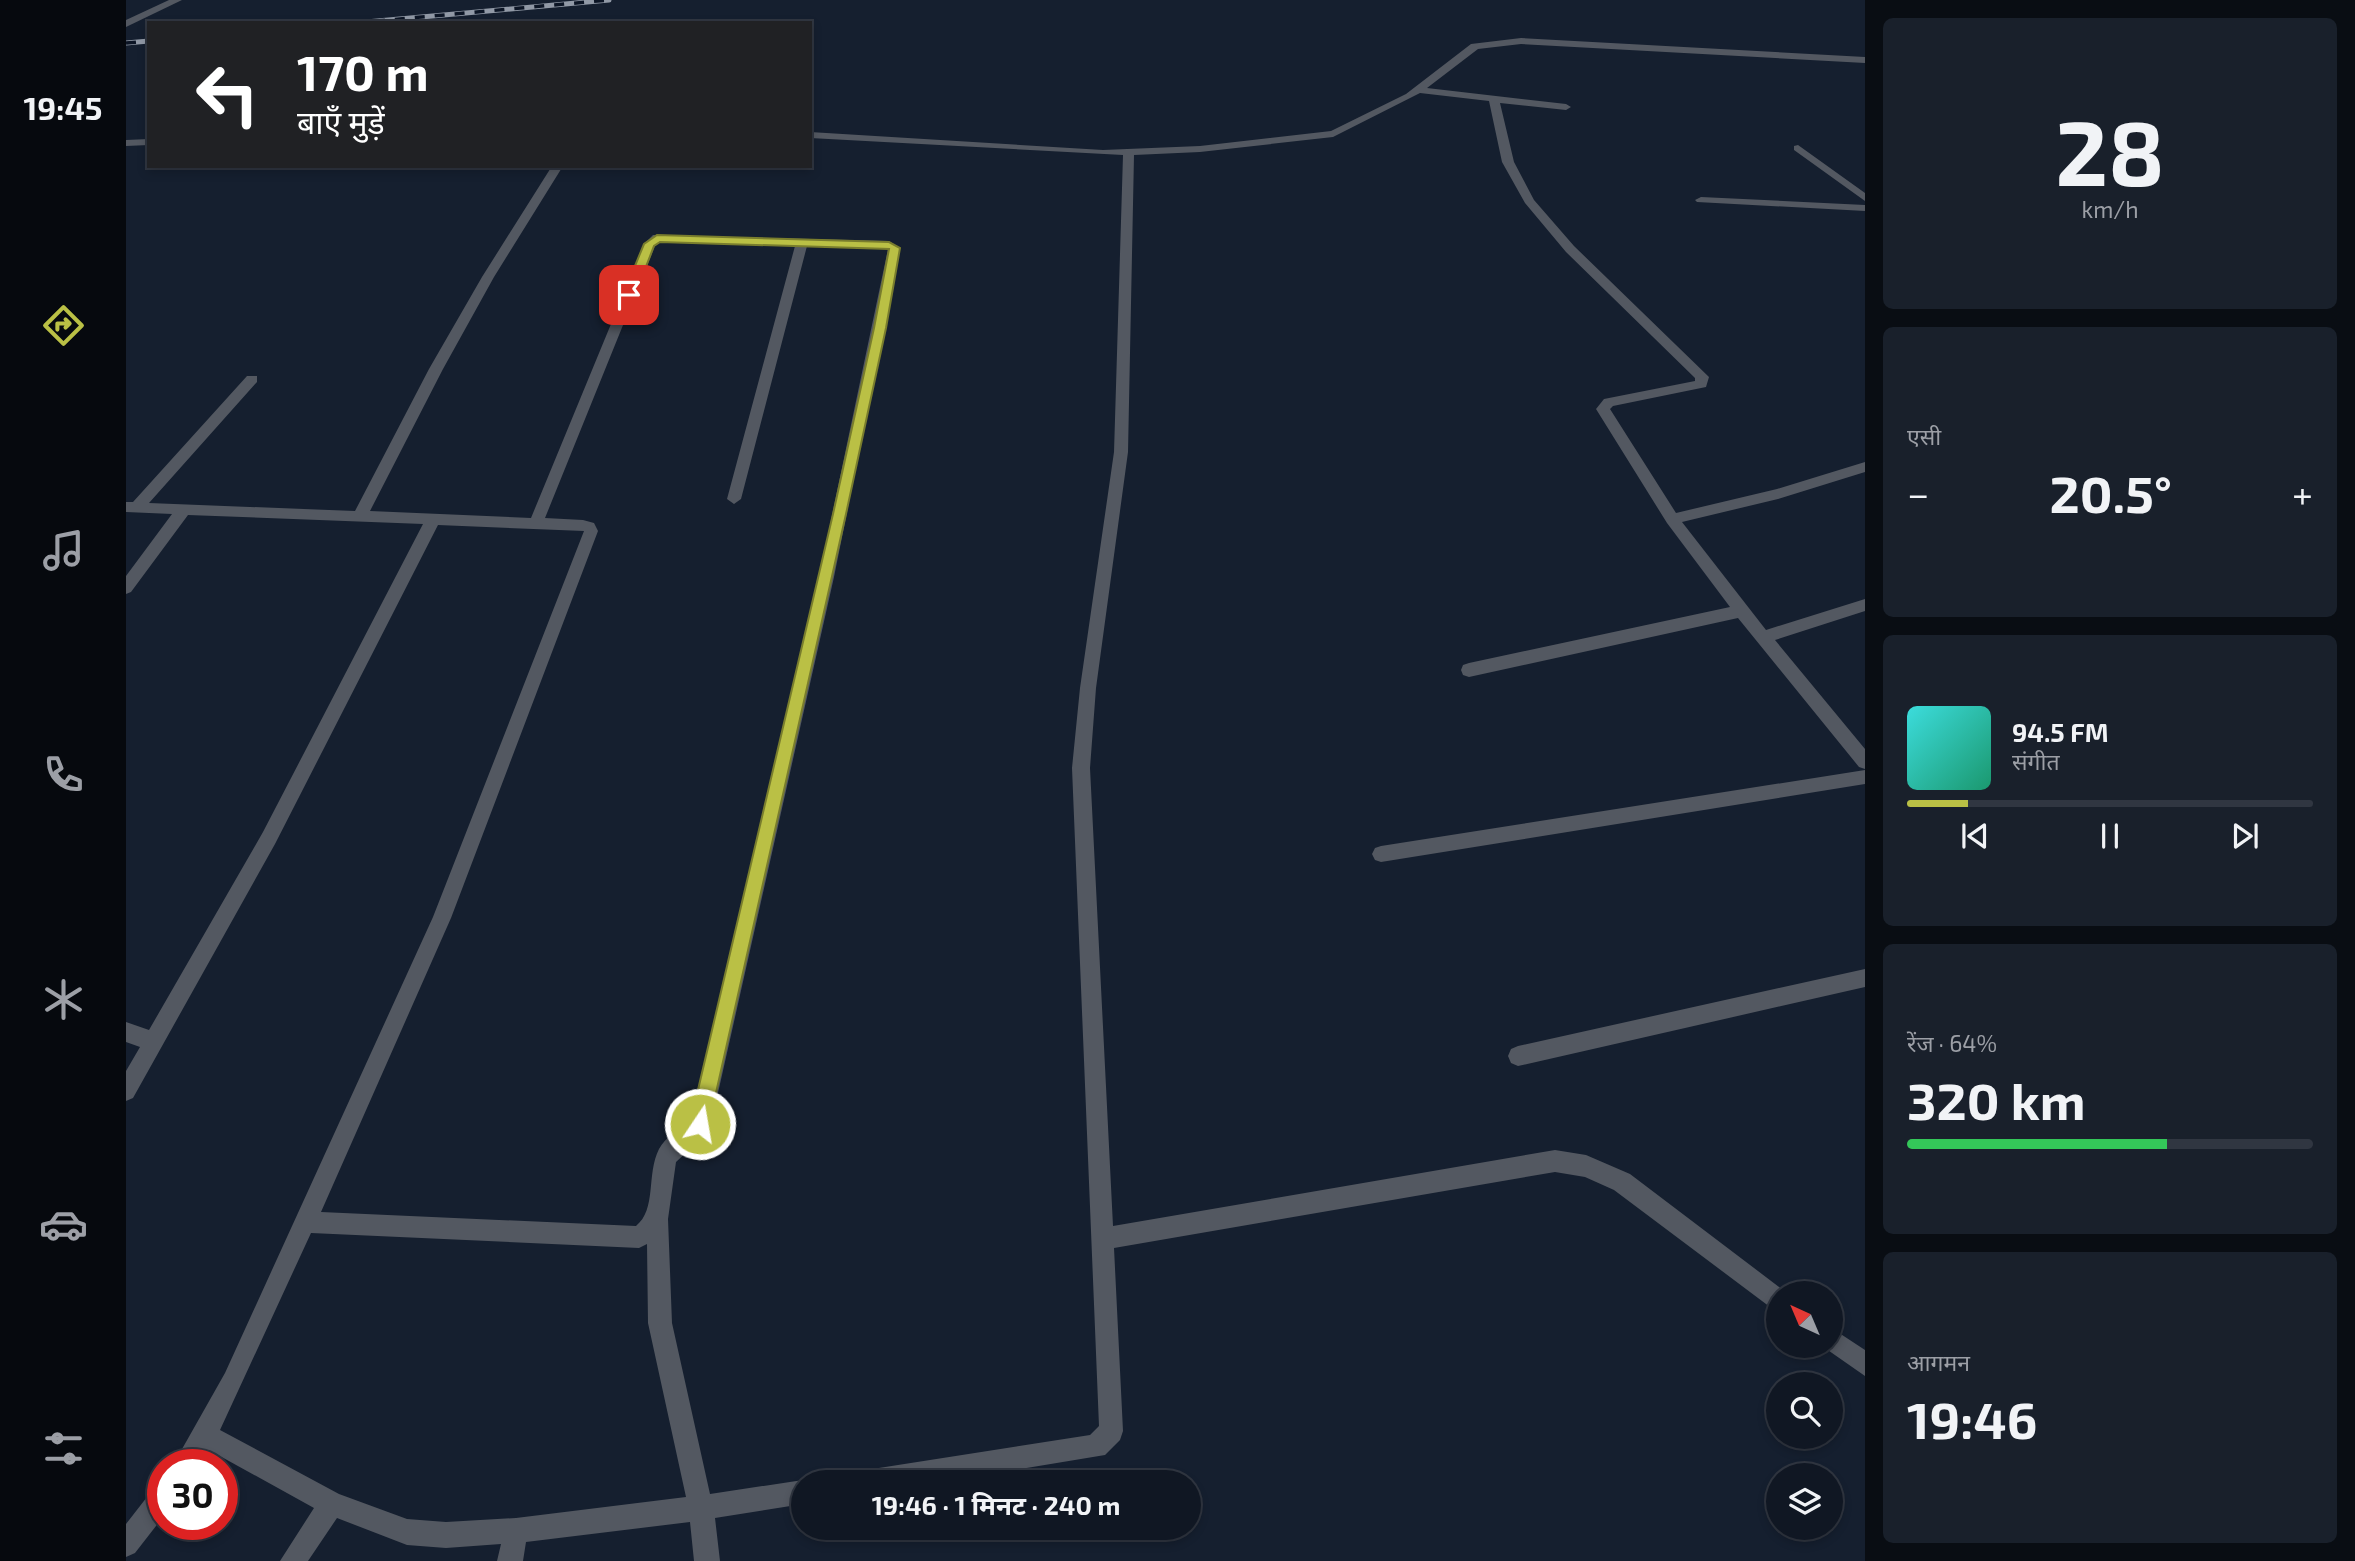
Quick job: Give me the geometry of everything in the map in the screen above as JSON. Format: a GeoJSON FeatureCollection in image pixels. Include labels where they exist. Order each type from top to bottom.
{"type":"FeatureCollection","features":[{"type":"Feature","properties":{"kind":"street"},"geometry":{"type":"LineString","coordinates":[[126,24],[177,0]]}},
{"type":"Feature","properties":{"kind":"street"},"geometry":{"type":"LineString","coordinates":[[812,135],[1103,153],[1200,149],[1333,134],[1417,90],[1475,46],[1521,41],[1865,60]]}},
{"type":"Feature","properties":{"kind":"street"},"geometry":{"type":"LineString","coordinates":[[1417,90],[1566,107]]}},
{"type":"Feature","properties":{"kind":"street"},"geometry":{"type":"LineString","coordinates":[[1494,99],[1508,162],[1529,201],[1570,248],[1702,377],[1701,384],[1609,402],[1603,409],[1672,519],[1742,611],[1865,762]]}},
{"type":"Feature","properties":{"kind":"street"},"geometry":{"type":"LineString","coordinates":[[126,143],[147,142]]}},
{"type":"Feature","properties":{"kind":"street"},"geometry":{"type":"LineString","coordinates":[[1798,148],[1865,198]]}},
{"type":"Feature","properties":{"kind":"street"},"geometry":{"type":"LineString","coordinates":[[943,1470],[1096,1446],[1105,1440],[1111,1431],[1081,768],[1088,688],[1121,452],[1129,152]]}},
{"type":"Feature","properties":{"kind":"street"},"geometry":{"type":"LineString","coordinates":[[360,516],[481,289],[557,168]]}},
{"type":"Feature","properties":{"kind":"street"},"geometry":{"type":"LineString","coordinates":[[1701,200],[1865,208]]}},
{"type":"Feature","properties":{"kind":"street"},"geometry":{"type":"LineString","coordinates":[[536,523],[650,244],[666,237],[889,245],[894,248],[880,328],[842,501],[700,1124],[669,1152],[664,1162],[658,1222],[660,1323],[701,1508],[707,1561]]}},
{"type":"Feature","properties":{"kind":"street"},"geometry":{"type":"LineString","coordinates":[[734,499],[802,242]]}},
{"type":"Feature","properties":{"kind":"street"},"geometry":{"type":"LineString","coordinates":[[131,507],[251,379]]}},
{"type":"Feature","properties":{"kind":"street"},"geometry":{"type":"LineString","coordinates":[[1672,519],[1778,494],[1865,467]]}},
{"type":"Feature","properties":{"kind":"street"},"geometry":{"type":"LineString","coordinates":[[131,507],[583,525],[591,531],[442,918],[233,1381],[196,1449]]}},
{"type":"Feature","properties":{"kind":"street"},"geometry":{"type":"LineString","coordinates":[[126,588],[184,509]]}},
{"type":"Feature","properties":{"kind":"street"},"geometry":{"type":"LineString","coordinates":[[126,1091],[270,838],[433,519]]}},
{"type":"Feature","properties":{"kind":"street"},"geometry":{"type":"LineString","coordinates":[[1763,637],[1865,605]]}},
{"type":"Feature","properties":{"kind":"street"},"geometry":{"type":"LineString","coordinates":[[1469,670],[1742,611]]}},
{"type":"Feature","properties":{"kind":"street"},"geometry":{"type":"LineString","coordinates":[[1381,854],[1865,777]]}},
{"type":"Feature","properties":{"kind":"street"},"geometry":{"type":"LineString","coordinates":[[1518,1056],[1865,978]]}},
{"type":"Feature","properties":{"kind":"street"},"geometry":{"type":"LineString","coordinates":[[126,1032],[154,1042]]}},
{"type":"Feature","properties":{"kind":"street"},"geometry":{"type":"LineString","coordinates":[[1102,1239],[1555,1161],[1586,1166],[1622,1182],[1766,1290]]}},
{"type":"Feature","properties":{"kind":"street"},"geometry":{"type":"LineString","coordinates":[[306,1222],[639,1237],[652,1230],[658,1222]]}},
{"type":"Feature","properties":{"kind":"street"},"geometry":{"type":"LineString","coordinates":[[1843,1348],[1865,1364]]}},
{"type":"Feature","properties":{"kind":"street"},"geometry":{"type":"LineString","coordinates":[[205,1435],[332,1504],[407,1532],[446,1535],[516,1531],[791,1494]]}},
{"type":"Feature","properties":{"kind":"street"},"geometry":{"type":"LineString","coordinates":[[293,1561],[332,1504]]}},
{"type":"Feature","properties":{"kind":"street"},"geometry":{"type":"LineString","coordinates":[[126,1544],[147,1517]]}},
{"type":"Feature","properties":{"kind":"street"},"geometry":{"type":"LineString","coordinates":[[510,1561],[516,1531]]}},
{"type":"Feature","properties":{"kind":"railway"},"geometry":{"type":"LineString","coordinates":[[377,21],[609,0]]}},
{"type":"Feature","properties":{"kind":"railway"},"geometry":{"type":"LineString","coordinates":[[126,43],[147,41]]}},
{"type":"Feature","properties":{"kind":"route"},"geometry":{"type":"LineString","coordinates":[[629,295],[650,244],[666,237],[889,245],[894,248],[880,328],[839,514],[700,1124]]}}]}
